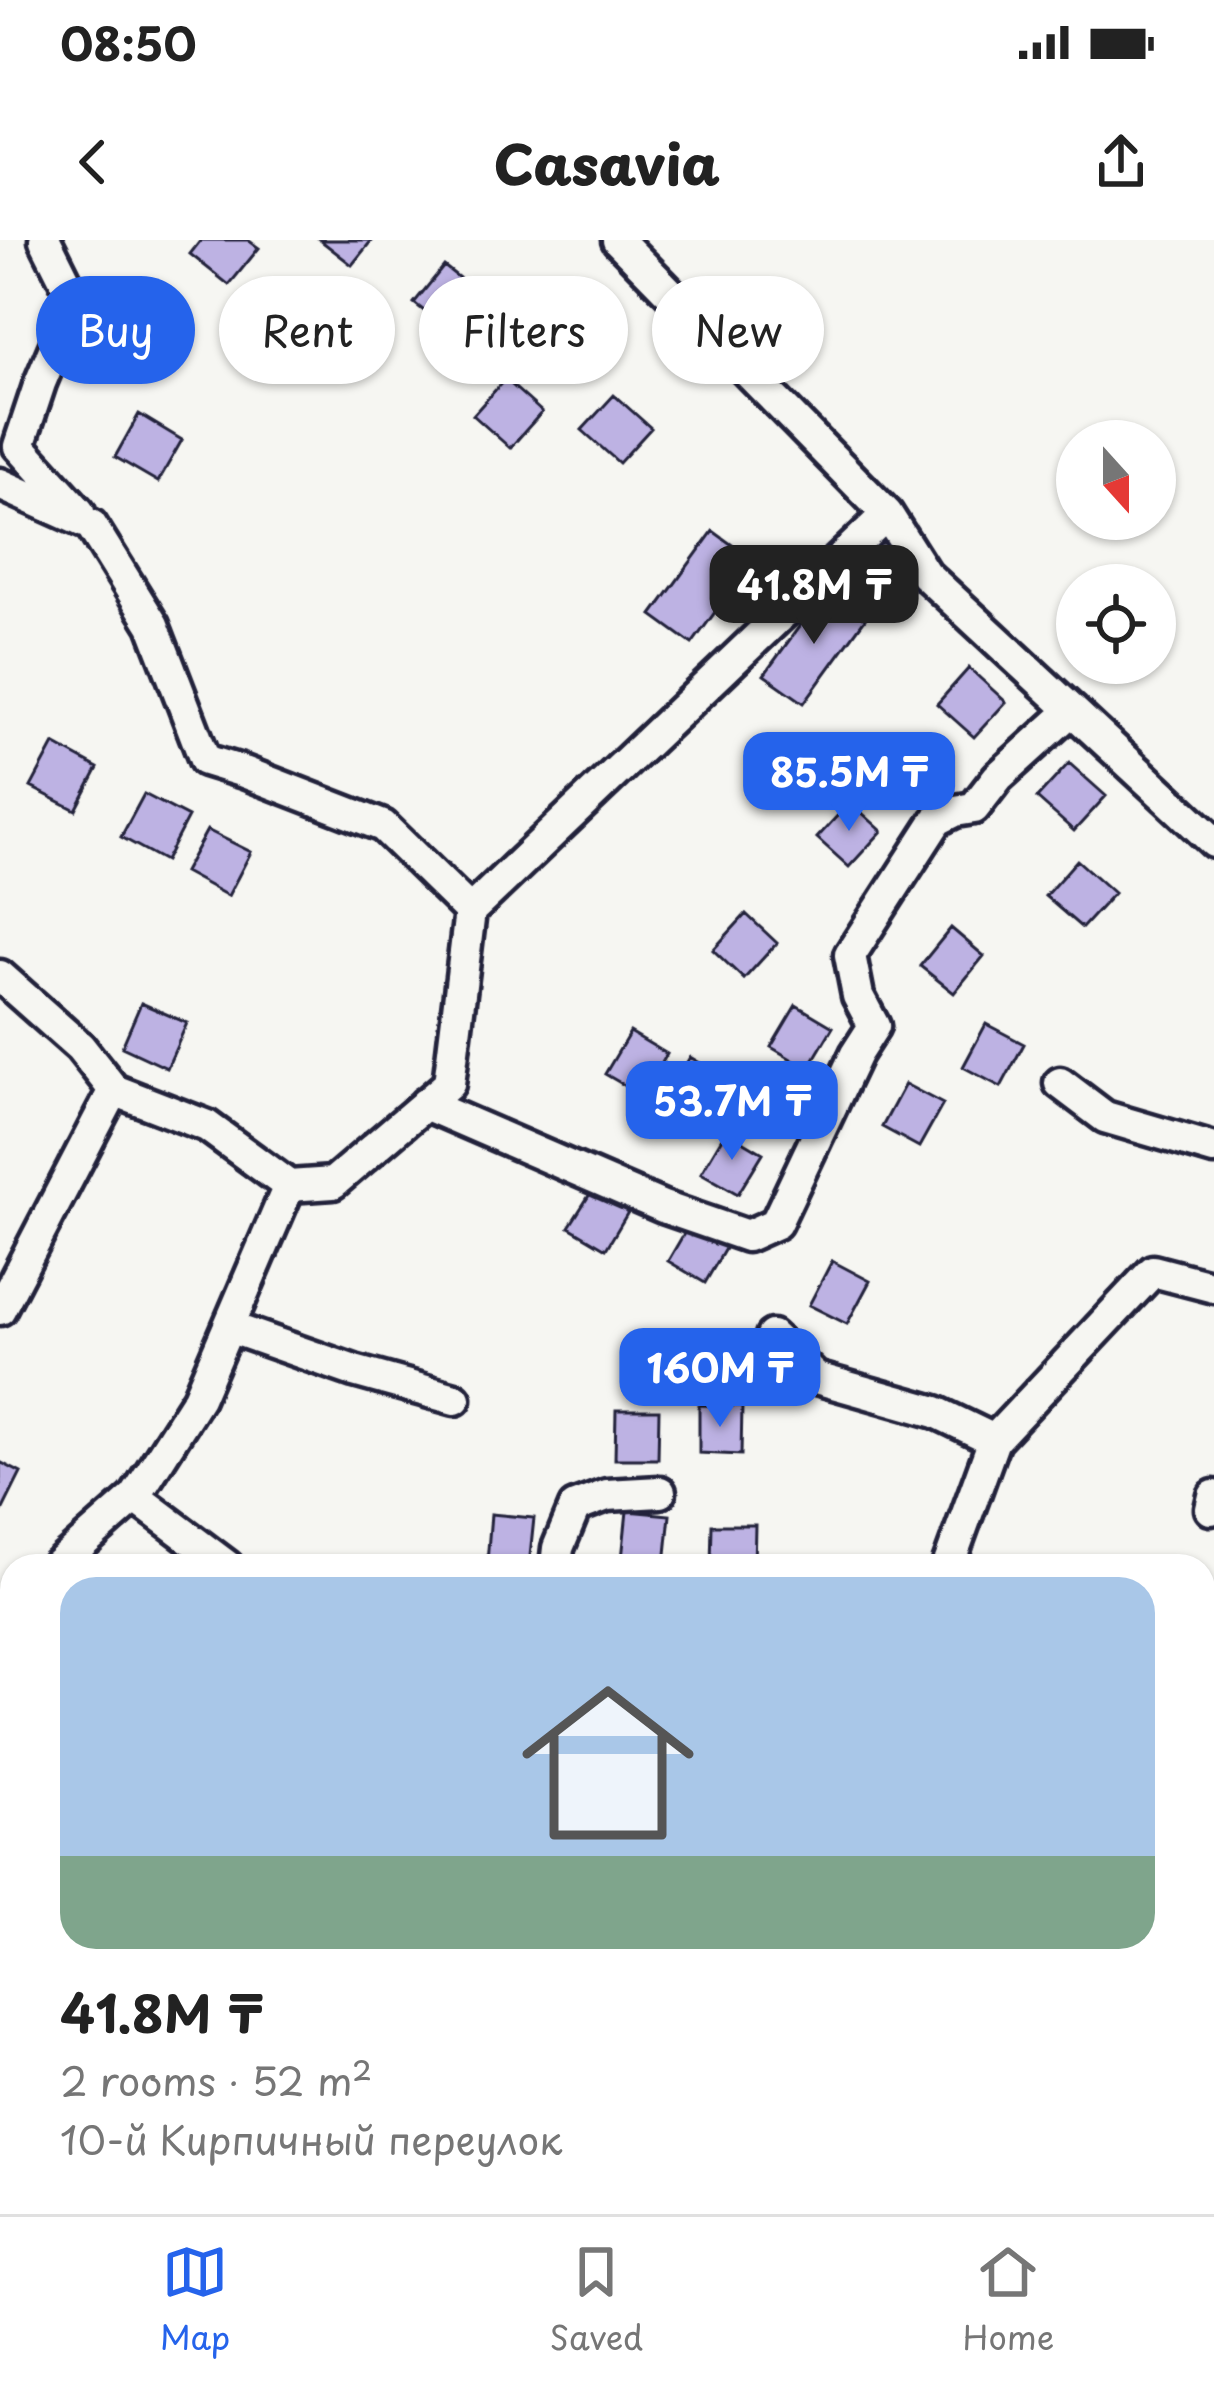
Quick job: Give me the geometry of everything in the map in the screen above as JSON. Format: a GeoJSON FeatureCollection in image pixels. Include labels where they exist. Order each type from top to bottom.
{"type":"FeatureCollection","features":[{"type":"Feature","properties":{"kind":"street"},"geometry":{"type":"LineString","coordinates":[[44,240],[74,300],[19,446],[91,525],[153,625],[205,760],[382,826],[470,910]]}},
{"type":"Feature","properties":{"kind":"street"},"geometry":{"type":"LineString","coordinates":[[618,240],[887,514],[925,574],[1214,842]]}},
{"type":"Feature","properties":{"kind":"street"},"geometry":{"type":"LineString","coordinates":[[0,484],[91,525]]}},
{"type":"Feature","properties":{"kind":"street"},"geometry":{"type":"LineString","coordinates":[[0,976],[80,1047],[114,1090],[207,1126],[289,1186],[333,1183],[448,1084],[470,910],[887,514]]}},
{"type":"Feature","properties":{"kind":"street"},"geometry":{"type":"LineString","coordinates":[[425,1104],[705,1222],[747,1236],[776,1223],[856,1054],[874,1026],[857,995],[850,955],[937,820],[974,808],[998,777],[1072,710]]}},
{"type":"Feature","properties":{"kind":"street"},"geometry":{"type":"LineString","coordinates":[[1060,1083],[1105,1117],[1214,1149]]}},
{"type":"Feature","properties":{"kind":"street"},"geometry":{"type":"LineString","coordinates":[[0,1309],[114,1090]]}},
{"type":"Feature","properties":{"kind":"street"},"geometry":{"type":"LineString","coordinates":[[71,1554],[135,1497],[198,1398],[289,1186]]}},
{"type":"Feature","properties":{"kind":"street"},"geometry":{"type":"LineString","coordinates":[[953,1554],[994,1439],[1153,1271],[1214,1287]]}},
{"type":"Feature","properties":{"kind":"street"},"geometry":{"type":"LineString","coordinates":[[229,1327],[455,1400]]}},
{"type":"Feature","properties":{"kind":"street"},"geometry":{"type":"LineString","coordinates":[[772,1336],[816,1378],[936,1412],[994,1439]]}},
{"type":"Feature","properties":{"kind":"street"},"geometry":{"type":"LineString","coordinates":[[557,1554],[574,1507],[607,1495],[659,1492]]}},
{"type":"Feature","properties":{"kind":"street"},"geometry":{"type":"LineString","coordinates":[[135,1497],[211,1554]]}},
{"type":"Feature","properties":{"kind":"building"},"geometry":{"type":"Polygon","coordinates":[[[201,240],[248,240],[259,248],[236,276],[219,277],[190,254],[201,240]]]}},
{"type":"Feature","properties":{"kind":"building"},"geometry":{"type":"Polygon","coordinates":[[[320,240],[372,240],[352,265],[320,240]]]}},
{"type":"Feature","properties":{"kind":"building"},"geometry":{"type":"Polygon","coordinates":[[[444,266],[457,276],[436,276],[444,266]]]}},
{"type":"Feature","properties":{"kind":"building"},"geometry":{"type":"Polygon","coordinates":[[[501,384],[511,384],[542,412],[510,448],[473,415],[501,384]]]}},
{"type":"Feature","properties":{"kind":"building"},"geometry":{"type":"Polygon","coordinates":[[[614,395],[651,428],[619,463],[582,430],[614,395]]]}},
{"type":"Feature","properties":{"kind":"building"},"geometry":{"type":"Polygon","coordinates":[[[139,414],[182,440],[158,482],[115,457],[139,414]]]}},
{"type":"Feature","properties":{"kind":"building"},"geometry":{"type":"Polygon","coordinates":[[[713,531],[753,560],[692,644],[652,615],[713,531]]]}},
{"type":"Feature","properties":{"kind":"building"},"geometry":{"type":"Polygon","coordinates":[[[825,591],[865,619],[804,703],[764,675],[825,591]]]}},
{"type":"Feature","properties":{"kind":"building"},"geometry":{"type":"Polygon","coordinates":[[[969,668],[1006,702],[974,737],[937,704],[969,668]]]}},
{"type":"Feature","properties":{"kind":"building"},"geometry":{"type":"Polygon","coordinates":[[[54,744],[98,768],[76,810],[31,787],[54,744]]]}},
{"type":"Feature","properties":{"kind":"building"},"geometry":{"type":"Polygon","coordinates":[[[1069,763],[1106,796],[1074,831],[1037,798],[1069,763]]]}},
{"type":"Feature","properties":{"kind":"building"},"geometry":{"type":"Polygon","coordinates":[[[144,794],[188,817],[165,861],[121,837],[144,794]]]}},
{"type":"Feature","properties":{"kind":"building"},"geometry":{"type":"Polygon","coordinates":[[[850,802],[882,831],[849,867],[817,838],[850,802]]]}},
{"type":"Feature","properties":{"kind":"building"},"geometry":{"type":"Polygon","coordinates":[[[207,830],[251,852],[228,896],[184,872],[207,830]]]}},
{"type":"Feature","properties":{"kind":"building"},"geometry":{"type":"Polygon","coordinates":[[[1077,860],[1114,893],[1082,928],[1045,896],[1077,860]]]}},
{"type":"Feature","properties":{"kind":"building"},"geometry":{"type":"Polygon","coordinates":[[[746,914],[777,943],[744,979],[713,950],[746,914]]]}},
{"type":"Feature","properties":{"kind":"building"},"geometry":{"type":"Polygon","coordinates":[[[951,928],[984,956],[954,993],[920,966],[951,928]]]}},
{"type":"Feature","properties":{"kind":"building"},"geometry":{"type":"Polygon","coordinates":[[[141,1003],[187,1023],[167,1068],[122,1047],[141,1003]]]}},
{"type":"Feature","properties":{"kind":"building"},"geometry":{"type":"Polygon","coordinates":[[[796,1005],[833,1027],[808,1069],[771,1047],[796,1005]]]}},
{"type":"Feature","properties":{"kind":"building"},"geometry":{"type":"Polygon","coordinates":[[[986,1024],[1024,1044],[1001,1087],[963,1067],[986,1024]]]}},
{"type":"Feature","properties":{"kind":"building"},"geometry":{"type":"Polygon","coordinates":[[[630,1032],[667,1054],[643,1096],[605,1074],[630,1032]]]}},
{"type":"Feature","properties":{"kind":"building"},"geometry":{"type":"Polygon","coordinates":[[[690,1057],[727,1079],[702,1120],[665,1099],[690,1057]]]}},
{"type":"Feature","properties":{"kind":"building"},"geometry":{"type":"Polygon","coordinates":[[[905,1084],[943,1104],[919,1147],[882,1127],[905,1084]]]}},
{"type":"Feature","properties":{"kind":"building"},"geometry":{"type":"Polygon","coordinates":[[[726,1131],[763,1153],[738,1194],[701,1173],[726,1131]]]}},
{"type":"Feature","properties":{"kind":"building"},"geometry":{"type":"Polygon","coordinates":[[[595,1186],[631,1207],[606,1249],[569,1227],[595,1186]]]}},
{"type":"Feature","properties":{"kind":"building"},"geometry":{"type":"Polygon","coordinates":[[[693,1218],[730,1240],[705,1283],[668,1261],[693,1218]]]}},
{"type":"Feature","properties":{"kind":"building"},"geometry":{"type":"Polygon","coordinates":[[[832,1261],[870,1281],[847,1324],[809,1305],[832,1261]]]}},
{"type":"Feature","properties":{"kind":"building"},"geometry":{"type":"Polygon","coordinates":[[[699,1405],[742,1406],[741,1455],[699,1453],[699,1405]]]}},
{"type":"Feature","properties":{"kind":"building"},"geometry":{"type":"Polygon","coordinates":[[[616,1410],[659,1410],[658,1459],[615,1459],[616,1410]]]}},
{"type":"Feature","properties":{"kind":"building"},"geometry":{"type":"Polygon","coordinates":[[[0,1462],[21,1473],[0,1515],[0,1462]]]}},
{"type":"Feature","properties":{"kind":"building"},"geometry":{"type":"Polygon","coordinates":[[[627,1511],[670,1515],[666,1554],[623,1554],[627,1511]]]}},
{"type":"Feature","properties":{"kind":"building"},"geometry":{"type":"Polygon","coordinates":[[[491,1514],[534,1518],[530,1554],[488,1554],[491,1514]]]}},
{"type":"Feature","properties":{"kind":"building"},"geometry":{"type":"Polygon","coordinates":[[[712,1525],[755,1525],[754,1554],[711,1554],[712,1525]]]}}]}
